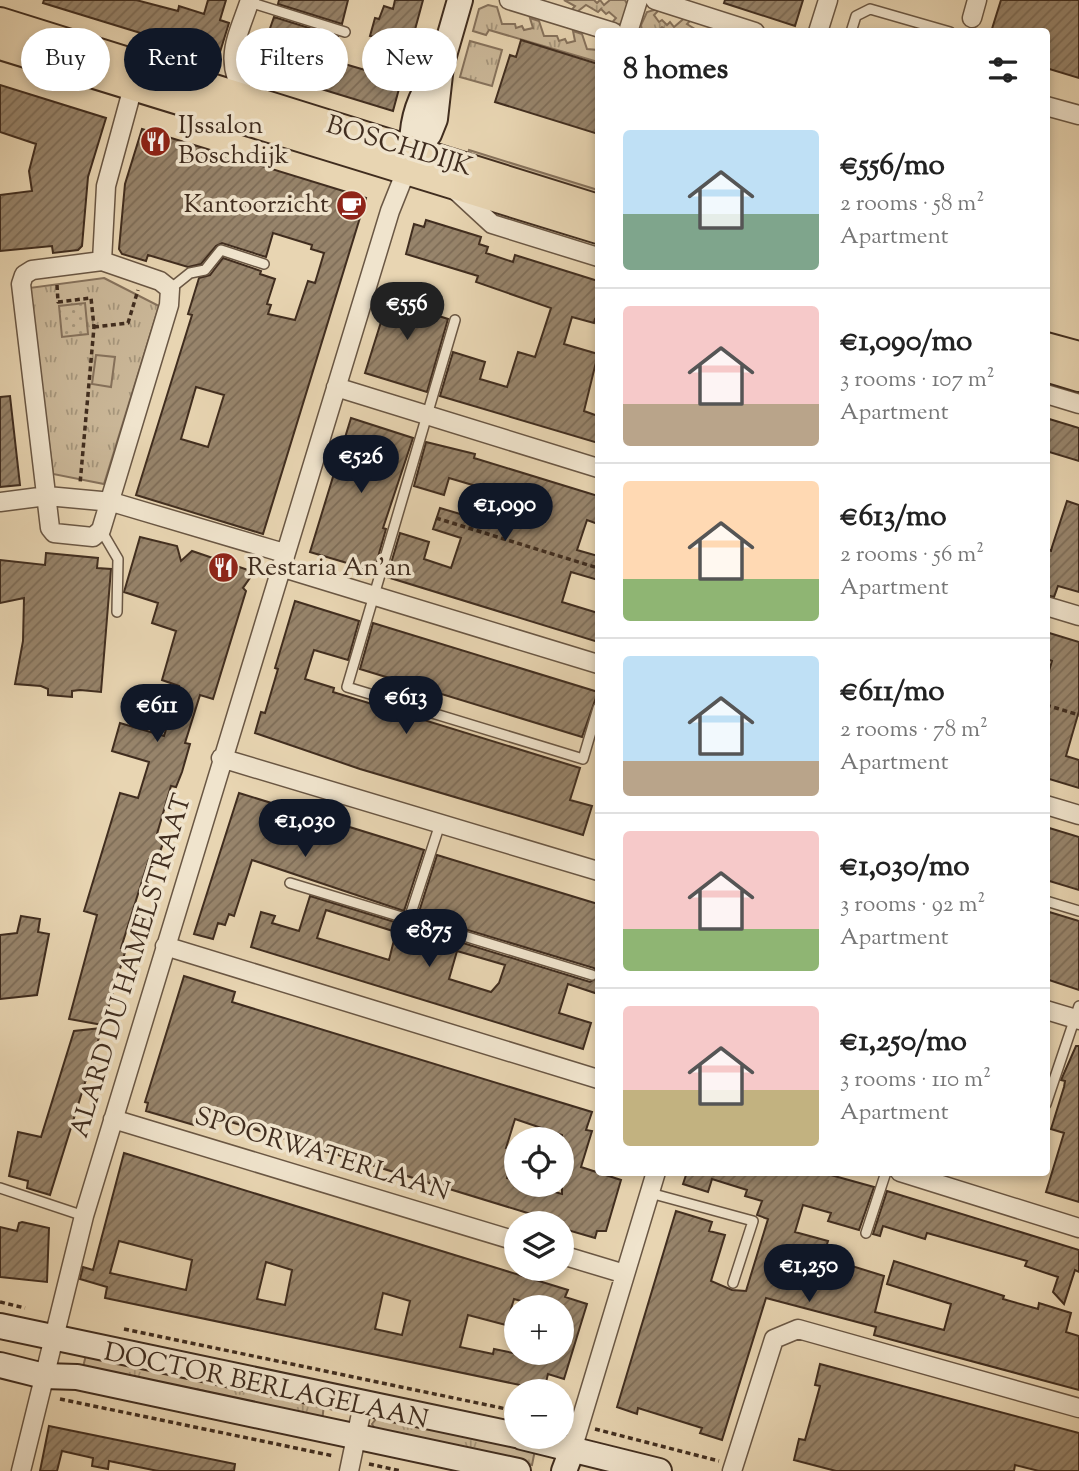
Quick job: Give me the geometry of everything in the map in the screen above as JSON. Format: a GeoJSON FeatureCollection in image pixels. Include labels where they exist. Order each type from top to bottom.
{"type":"FeatureCollection","features":[{"type":"Feature","properties":{"kind":"main road"},"geometry":{"type":"LineString","coordinates":[[409,161],[429,134],[435,119],[441,66],[460,0]]}},
{"type":"Feature","properties":{"kind":"main road","name":"BOSCHDIJK"},"geometry":{"type":"LineString","coordinates":[[0,21],[247,99],[409,161],[449,184],[595,229]]}},
{"type":"Feature","properties":{"kind":"main road","name":"BOSCHDIJK"},"geometry":{"type":"LineString","coordinates":[[0,46],[124,84]]}},
{"type":"Feature","properties":{"kind":"main road","name":"BOSCHDIJK"},"geometry":{"type":"LineString","coordinates":[[148,91],[595,207]]}},
{"type":"Feature","properties":{"kind":"main road"},"geometry":{"type":"LineString","coordinates":[[1050,347],[1079,355]]}},
{"type":"Feature","properties":{"kind":"main road"},"geometry":{"type":"LineString","coordinates":[[1050,369],[1079,378]]}},
{"type":"Feature","properties":{"kind":"main road","name":"DOCTOR BERLAGELAAN"},"geometry":{"type":"LineString","coordinates":[[0,1326],[56,1326],[363,1404],[504,1433]]}},
{"type":"Feature","properties":{"kind":"main road","name":"DOCTOR BERLAGELAAN"},"geometry":{"type":"LineString","coordinates":[[0,1365],[42,1385],[77,1377],[518,1471]]}},
{"type":"Feature","properties":{"kind":"main road"},"geometry":{"type":"LineString","coordinates":[[546,1449],[568,1460],[659,1471]]}},
{"type":"Feature","properties":{"kind":"street"},"geometry":{"type":"LineString","coordinates":[[509,0],[600,28]]}},
{"type":"Feature","properties":{"kind":"street"},"geometry":{"type":"LineString","coordinates":[[629,28],[638,0]]}},
{"type":"Feature","properties":{"kind":"street"},"geometry":{"type":"LineString","coordinates":[[655,0],[742,28]]}},
{"type":"Feature","properties":{"kind":"street"},"geometry":{"type":"LineString","coordinates":[[819,28],[828,0]]}},
{"type":"Feature","properties":{"kind":"street"},"geometry":{"type":"LineString","coordinates":[[972,18],[977,0]]}},
{"type":"Feature","properties":{"kind":"street"},"geometry":{"type":"LineString","coordinates":[[247,99],[239,86],[232,64],[233,51],[248,1]]}},
{"type":"Feature","properties":{"kind":"street"},"geometry":{"type":"LineString","coordinates":[[102,261],[106,186],[132,91]]}},
{"type":"Feature","properties":{"kind":"street"},"geometry":{"type":"LineString","coordinates":[[1050,107],[1079,116]]}},
{"type":"Feature","properties":{"kind":"street","name":"ALARD DU HAMELSTRAAT"},"geometry":{"type":"LineString","coordinates":[[21,1471],[84,1216],[335,387],[390,211],[409,161]]}},
{"type":"Feature","properties":{"kind":"street","name":"BOSCHDIJK"},"geometry":{"type":"LineString","coordinates":[[449,184],[492,224],[595,256]]}},
{"type":"Feature","properties":{"kind":"street"},"geometry":{"type":"LineString","coordinates":[[102,261],[160,281],[170,289],[169,305],[112,502],[101,530],[93,537],[54,533],[50,528],[21,284],[24,275],[32,270],[102,261]]}},
{"type":"Feature","properties":{"kind":"street"},"geometry":{"type":"LineString","coordinates":[[335,387],[595,467]]}},
{"type":"Feature","properties":{"kind":"street"},"geometry":{"type":"LineString","coordinates":[[1050,395],[1079,404]]}},
{"type":"Feature","properties":{"kind":"street"},"geometry":{"type":"LineString","coordinates":[[0,502],[47,496],[112,502],[282,560],[373,595],[595,663]]}},
{"type":"Feature","properties":{"kind":"street"},"geometry":{"type":"LineString","coordinates":[[1050,607],[1079,616]]}},
{"type":"Feature","properties":{"kind":"street"},"geometry":{"type":"LineString","coordinates":[[221,758],[595,870]]}},
{"type":"Feature","properties":{"kind":"street"},"geometry":{"type":"LineString","coordinates":[[1050,806],[1079,815]]}},
{"type":"Feature","properties":{"kind":"street"},"geometry":{"type":"LineString","coordinates":[[165,946],[595,1078]]}},
{"type":"Feature","properties":{"kind":"street"},"geometry":{"type":"LineString","coordinates":[[1050,1011],[1078,1015]]}},
{"type":"Feature","properties":{"kind":"street","name":"SPOORWATERLAAN"},"geometry":{"type":"LineString","coordinates":[[113,1119],[504,1237]]}},
{"type":"Feature","properties":{"kind":"street"},"geometry":{"type":"LineString","coordinates":[[568,1460],[655,1176]]}},
{"type":"Feature","properties":{"kind":"street"},"geometry":{"type":"LineString","coordinates":[[913,1176],[1079,1228]]}},
{"type":"Feature","properties":{"kind":"street"},"geometry":{"type":"LineString","coordinates":[[574,1259],[625,1274]]}},
{"type":"Feature","properties":{"kind":"street"},"geometry":{"type":"LineString","coordinates":[[733,1468],[774,1339],[798,1329],[1079,1408]]}},
{"type":"Feature","properties":{"kind":"street"},"geometry":{"type":"LineString","coordinates":[[350,1466],[363,1404]]}},
{"type":"Feature","properties":{"kind":"lane"},"geometry":{"type":"LineString","coordinates":[[248,1],[332,28]]}},
{"type":"Feature","properties":{"kind":"lane"},"geometry":{"type":"LineString","coordinates":[[852,28],[856,16],[870,9],[936,28]]}},
{"type":"Feature","properties":{"kind":"lane"},"geometry":{"type":"LineString","coordinates":[[170,289],[190,273],[205,270],[221,250],[264,264]]}},
{"type":"Feature","properties":{"kind":"lane"},"geometry":{"type":"LineString","coordinates":[[455,320],[347,687],[583,759],[595,718]]}},
{"type":"Feature","properties":{"kind":"lane"},"geometry":{"type":"LineString","coordinates":[[101,530],[118,559],[117,612]]}},
{"type":"Feature","properties":{"kind":"lane"},"geometry":{"type":"LineString","coordinates":[[409,919],[440,824]]}},
{"type":"Feature","properties":{"kind":"lane"},"geometry":{"type":"LineString","coordinates":[[290,883],[592,975]]}},
{"type":"Feature","properties":{"kind":"lane"},"geometry":{"type":"LineString","coordinates":[[1050,902],[1079,911]]}},
{"type":"Feature","properties":{"kind":"lane"},"geometry":{"type":"LineString","coordinates":[[1050,1093],[1078,1015]]}},
{"type":"Feature","properties":{"kind":"lane"},"geometry":{"type":"LineString","coordinates":[[866,1233],[885,1176]]}},
{"type":"Feature","properties":{"kind":"lane"},"geometry":{"type":"LineString","coordinates":[[0,1188],[84,1216]]}},
{"type":"Feature","properties":{"kind":"lane"},"geometry":{"type":"LineString","coordinates":[[650,1193],[754,1221],[733,1283]]}},
{"type":"Feature","properties":{"kind":"path"},"geometry":{"type":"LineString","coordinates":[[55,266],[58,302],[92,298],[94,327],[78,497]]}},
{"type":"Feature","properties":{"kind":"path"},"geometry":{"type":"LineString","coordinates":[[94,327],[128,323],[143,276]]}},
{"type":"Feature","properties":{"kind":"path"},"geometry":{"type":"LineString","coordinates":[[436,518],[595,567]]}},
{"type":"Feature","properties":{"kind":"path"},"geometry":{"type":"LineString","coordinates":[[1050,706],[1079,716]]}},
{"type":"Feature","properties":{"kind":"path"},"geometry":{"type":"LineString","coordinates":[[0,1302],[56,1326]]}},
{"type":"Feature","properties":{"kind":"path","name":"DOCTOR BERLAGELAAN"},"geometry":{"type":"LineString","coordinates":[[114,1326],[504,1408]]}},
{"type":"Feature","properties":{"kind":"path","name":"DOCTOR BERLAGELAAN"},"geometry":{"type":"LineString","coordinates":[[42,1385],[350,1466],[401,1471]]}},
{"type":"Feature","properties":{"kind":"path"},"geometry":{"type":"LineString","coordinates":[[579,1425],[733,1468]]}},
{"type":"Feature","properties":{"kind":"green space"},"geometry":{"type":"Polygon","coordinates":[[[564,0],[594,0],[597,3],[600,0],[604,5],[610,0],[625,0],[629,8],[620,24],[609,26],[616,18],[609,12],[606,14],[601,9],[598,12],[586,5],[573,15],[568,14],[575,6],[564,0]]]}},
{"type":"Feature","properties":{"kind":"green space"},"geometry":{"type":"Polygon","coordinates":[[[488,5],[497,7],[502,24],[515,24],[516,28],[522,26],[524,30],[533,28],[530,18],[539,21],[544,36],[557,36],[559,41],[565,39],[567,43],[575,41],[573,31],[582,34],[587,49],[595,50],[595,61],[489,30],[486,35],[473,31],[479,9],[488,5]]]}},
{"type":"Feature","properties":{"kind":"green space"},"geometry":{"type":"Polygon","coordinates":[[[661,8],[654,15],[659,22],[662,20],[667,25],[670,22],[674,27],[687,16],[693,18],[687,24],[693,28],[642,28],[647,12],[661,8]]]}},
{"type":"Feature","properties":{"kind":"green space"},"geometry":{"type":"Polygon","coordinates":[[[470,41],[502,50],[492,86],[460,77],[470,41]]]}},
{"type":"Feature","properties":{"kind":"green space"},"geometry":{"type":"Polygon","coordinates":[[[469,150],[595,189],[595,198],[468,155],[469,150]]]}},
{"type":"Feature","properties":{"kind":"green space"},"geometry":{"type":"Polygon","coordinates":[[[104,278],[159,306],[104,484],[53,474],[29,288],[104,278]]]}},
{"type":"Feature","properties":{"kind":"green space"},"geometry":{"type":"Polygon","coordinates":[[[85,303],[88,334],[62,337],[59,306],[85,303]]]}},
{"type":"Feature","properties":{"kind":"green space"},"geometry":{"type":"Polygon","coordinates":[[[96,355],[115,357],[111,387],[92,384],[96,355]]]}},
{"type":"Feature","properties":{"kind":"green space"},"geometry":{"type":"Polygon","coordinates":[[[86,1355],[324,1405],[322,1421],[82,1371],[86,1355]]]}},
{"type":"Feature","properties":{"kind":"green space"},"geometry":{"type":"Polygon","coordinates":[[[383,1418],[504,1443],[504,1449],[535,1450],[532,1465],[377,1433],[372,1424],[376,1419],[383,1418]]]}},
{"type":"Feature","properties":{"kind":"building"},"geometry":{"type":"Polygon","coordinates":[[[44,0],[136,0],[178,11],[179,6],[204,14],[208,0],[226,0],[220,20],[229,23],[222,46],[222,28],[124,28],[43,3],[44,0]]]}},
{"type":"Feature","properties":{"kind":"building"},"geometry":{"type":"Polygon","coordinates":[[[279,0],[348,0],[342,24],[278,4],[279,0]]]}},
{"type":"Feature","properties":{"kind":"building"},"geometry":{"type":"Polygon","coordinates":[[[395,0],[423,0],[415,28],[372,28],[375,18],[379,19],[384,6],[393,9],[395,0]]]}},
{"type":"Feature","properties":{"kind":"building"},"geometry":{"type":"Polygon","coordinates":[[[725,0],[803,0],[795,26],[724,3],[725,0]]]}},
{"type":"Feature","properties":{"kind":"building"},"geometry":{"type":"Polygon","coordinates":[[[1001,0],[1079,0],[1079,78],[1050,69],[1050,28],[992,28],[1001,0]]]}},
{"type":"Feature","properties":{"kind":"building"},"geometry":{"type":"Polygon","coordinates":[[[274,17],[309,28],[270,28],[274,17]]]}},
{"type":"Feature","properties":{"kind":"building"},"geometry":{"type":"Polygon","coordinates":[[[521,40],[595,63],[595,133],[495,102],[510,55],[516,57],[521,40]]]}},
{"type":"Feature","properties":{"kind":"building"},"geometry":{"type":"Polygon","coordinates":[[[348,65],[362,69],[362,91],[398,91],[393,111],[328,91],[348,91],[348,65]]]}},
{"type":"Feature","properties":{"kind":"building"},"geometry":{"type":"Polygon","coordinates":[[[0,85],[106,118],[88,177],[82,246],[78,250],[53,253],[52,246],[0,251],[0,195],[32,191],[29,171],[36,144],[0,132],[0,85]]]}},
{"type":"Feature","properties":{"kind":"building"},"geometry":{"type":"Polygon","coordinates":[[[142,129],[366,198],[263,534],[136,495],[192,315],[188,314],[199,278],[210,275],[223,258],[261,271],[260,274],[275,279],[267,304],[271,305],[268,314],[295,320],[308,281],[315,283],[324,253],[311,249],[312,245],[273,233],[266,257],[222,243],[216,246],[201,264],[188,267],[148,255],[146,261],[122,254],[119,249],[125,184],[142,129]],[[196,387],[181,439],[208,447],[224,395],[196,387]]]}},
{"type":"Feature","properties":{"kind":"building"},"geometry":{"type":"Polygon","coordinates":[[[426,220],[481,237],[479,244],[488,247],[486,253],[513,262],[515,255],[595,280],[594,323],[572,317],[564,344],[595,353],[595,366],[584,411],[595,415],[595,442],[440,396],[453,352],[485,362],[480,379],[507,387],[518,352],[535,357],[551,308],[476,282],[478,276],[406,254],[414,224],[424,227],[426,220]]]}},
{"type":"Feature","properties":{"kind":"building"},"geometry":{"type":"Polygon","coordinates":[[[396,285],[426,294],[420,310],[448,319],[427,392],[365,373],[386,306],[389,307],[396,285]]]}},
{"type":"Feature","properties":{"kind":"building"},"geometry":{"type":"Polygon","coordinates":[[[10,396],[20,485],[0,487],[0,397],[10,396]]]}},
{"type":"Feature","properties":{"kind":"building"},"geometry":{"type":"Polygon","coordinates":[[[351,418],[413,438],[383,528],[386,529],[374,571],[310,552],[351,418]]]}},
{"type":"Feature","properties":{"kind":"building"},"geometry":{"type":"Polygon","coordinates":[[[1050,419],[1079,428],[1079,461],[1050,452],[1050,419]]]}},
{"type":"Feature","properties":{"kind":"building"},"geometry":{"type":"Polygon","coordinates":[[[426,442],[475,454],[474,458],[595,495],[595,523],[587,520],[577,550],[595,555],[595,579],[571,572],[562,602],[595,612],[595,641],[387,577],[400,533],[429,542],[424,559],[451,568],[461,538],[433,529],[440,508],[467,516],[476,486],[449,478],[444,495],[414,486],[426,442]]]}},
{"type":"Feature","properties":{"kind":"building"},"geometry":{"type":"Polygon","coordinates":[[[1067,501],[1079,505],[1079,592],[1058,586],[1054,597],[1050,596],[1051,551],[1067,501]]]}},
{"type":"Feature","properties":{"kind":"building"},"geometry":{"type":"Polygon","coordinates":[[[140,537],[177,546],[181,561],[192,551],[254,572],[243,588],[246,591],[213,699],[200,695],[185,743],[190,744],[182,772],[176,787],[171,786],[157,834],[164,840],[158,858],[149,859],[121,948],[126,949],[103,1025],[69,1019],[97,915],[84,911],[120,793],[138,798],[149,762],[112,751],[120,723],[164,736],[179,686],[162,680],[176,631],[152,623],[158,603],[124,592],[140,537]]]}},
{"type":"Feature","properties":{"kind":"building"},"geometry":{"type":"Polygon","coordinates":[[[46,553],[98,558],[97,568],[111,569],[101,692],[72,691],[72,697],[48,695],[48,689],[41,686],[15,684],[23,641],[24,598],[0,603],[0,560],[45,565],[46,553]]]}},
{"type":"Feature","properties":{"kind":"building"},"geometry":{"type":"Polygon","coordinates":[[[295,601],[359,621],[348,660],[314,650],[305,679],[334,688],[333,692],[580,768],[570,800],[592,806],[583,835],[360,769],[255,733],[261,712],[265,713],[295,601]]]}},
{"type":"Feature","properties":{"kind":"building"},"geometry":{"type":"Polygon","coordinates":[[[373,623],[595,691],[595,700],[582,737],[360,669],[373,623]]]}},
{"type":"Feature","properties":{"kind":"building"},"geometry":{"type":"Polygon","coordinates":[[[1050,633],[1079,642],[1079,711],[1066,756],[1079,760],[1079,788],[1050,779],[1050,633]]]}},
{"type":"Feature","properties":{"kind":"building"},"geometry":{"type":"Polygon","coordinates":[[[239,793],[424,850],[404,911],[252,860],[234,916],[229,914],[225,925],[218,923],[213,939],[194,934],[239,793]]]}},
{"type":"Feature","properties":{"kind":"building"},"geometry":{"type":"Polygon","coordinates":[[[1050,828],[1079,837],[1079,890],[1050,881],[1050,828]]]}},
{"type":"Feature","properties":{"kind":"building"},"geometry":{"type":"Polygon","coordinates":[[[437,855],[595,903],[595,969],[594,968],[418,915],[437,855]]]}},
{"type":"Feature","properties":{"kind":"building"},"geometry":{"type":"Polygon","coordinates":[[[310,896],[590,982],[595,979],[595,993],[568,984],[559,1013],[591,1023],[583,1049],[251,947],[261,912],[275,916],[272,923],[299,931],[310,896]],[[326,910],[317,938],[389,960],[396,932],[326,910]],[[457,951],[449,979],[491,992],[499,983],[505,965],[457,951]]]}},
{"type":"Feature","properties":{"kind":"building"},"geometry":{"type":"Polygon","coordinates":[[[1050,912],[1079,921],[1079,990],[1050,980],[1050,912]]]}},
{"type":"Feature","properties":{"kind":"building"},"geometry":{"type":"Polygon","coordinates":[[[21,916],[40,919],[38,932],[49,934],[37,995],[0,999],[0,935],[17,933],[21,916]]]}},
{"type":"Feature","properties":{"kind":"building"},"geometry":{"type":"Polygon","coordinates":[[[184,976],[235,992],[232,1002],[592,1112],[586,1130],[592,1131],[581,1167],[595,1172],[595,1176],[621,1180],[606,1231],[597,1231],[595,1238],[574,1232],[574,1211],[521,1211],[198,1112],[194,1125],[146,1111],[148,1103],[145,1102],[184,976]]]}},
{"type":"Feature","properties":{"kind":"building"},"geometry":{"type":"Polygon","coordinates":[[[102,1028],[50,1195],[27,1188],[28,1181],[9,1176],[18,1132],[41,1137],[74,1031],[102,1028]]]}},
{"type":"Feature","properties":{"kind":"building"},"geometry":{"type":"Polygon","coordinates":[[[1076,1046],[1079,1046],[1079,1202],[1046,1192],[1064,1133],[1051,1129],[1064,1087],[1065,1081],[1061,1080],[1076,1046]]]}},
{"type":"Feature","properties":{"kind":"building"},"geometry":{"type":"Polygon","coordinates":[[[124,1153],[504,1270],[504,1281],[539,1281],[568,1290],[566,1295],[504,1295],[504,1324],[468,1315],[460,1347],[493,1354],[494,1349],[504,1351],[504,1365],[568,1365],[564,1379],[548,1374],[547,1379],[504,1379],[504,1382],[105,1298],[107,1287],[80,1279],[83,1267],[93,1270],[124,1153]],[[119,1241],[110,1273],[186,1290],[192,1260],[119,1241]],[[266,1262],[257,1299],[285,1305],[292,1270],[266,1262]],[[383,1293],[375,1329],[402,1335],[410,1301],[383,1293]]]}},
{"type":"Feature","properties":{"kind":"building"},"geometry":{"type":"Polygon","coordinates":[[[686,1176],[834,1176],[874,1187],[859,1230],[828,1221],[831,1213],[803,1205],[795,1232],[828,1241],[823,1257],[884,1276],[875,1312],[944,1330],[951,1304],[887,1284],[894,1261],[1004,1296],[1003,1299],[1038,1309],[1039,1303],[1071,1313],[1066,1332],[1079,1336],[1079,1390],[874,1335],[876,1327],[766,1298],[722,1440],[700,1433],[702,1428],[638,1408],[637,1414],[617,1407],[676,1211],[712,1222],[709,1231],[725,1235],[711,1281],[732,1290],[746,1291],[768,1219],[757,1215],[762,1201],[745,1196],[747,1190],[712,1179],[708,1192],[683,1184],[686,1176]]]}},
{"type":"Feature","properties":{"kind":"building"},"geometry":{"type":"Polygon","coordinates":[[[887,1191],[1079,1250],[1079,1272],[1075,1270],[1064,1304],[1053,1292],[1058,1277],[1025,1266],[1027,1261],[927,1233],[925,1239],[883,1226],[880,1236],[873,1234],[887,1191]]]}},
{"type":"Feature","properties":{"kind":"building"},"geometry":{"type":"Polygon","coordinates":[[[19,1223],[49,1228],[47,1282],[0,1277],[0,1227],[17,1231],[19,1223]]]}},
{"type":"Feature","properties":{"kind":"building"},"geometry":{"type":"Polygon","coordinates":[[[574,1300],[587,1304],[574,1346],[574,1300]]]}},
{"type":"Feature","properties":{"kind":"building"},"geometry":{"type":"Polygon","coordinates":[[[820,1364],[1079,1433],[1079,1471],[1039,1471],[1015,1465],[1014,1471],[836,1471],[794,1460],[799,1439],[805,1440],[820,1386],[815,1385],[820,1364]]]}},
{"type":"Feature","properties":{"kind":"building"},"geometry":{"type":"Polygon","coordinates":[[[49,1426],[235,1464],[234,1471],[158,1471],[109,1461],[108,1469],[92,1466],[93,1458],[62,1451],[57,1471],[40,1471],[49,1426]]]}},
{"type":"Feature","properties":{"kind":"place","name":"IJssalon Boschdijk"},"geometry":{"type":"Point","coordinates":[155,141]}},
{"type":"Feature","properties":{"kind":"place","name":"Kantoorzicht"},"geometry":{"type":"Point","coordinates":[352,205]}},
{"type":"Feature","properties":{"kind":"place","name":"Restaria An'an"},"geometry":{"type":"Point","coordinates":[224,568]}}]}
